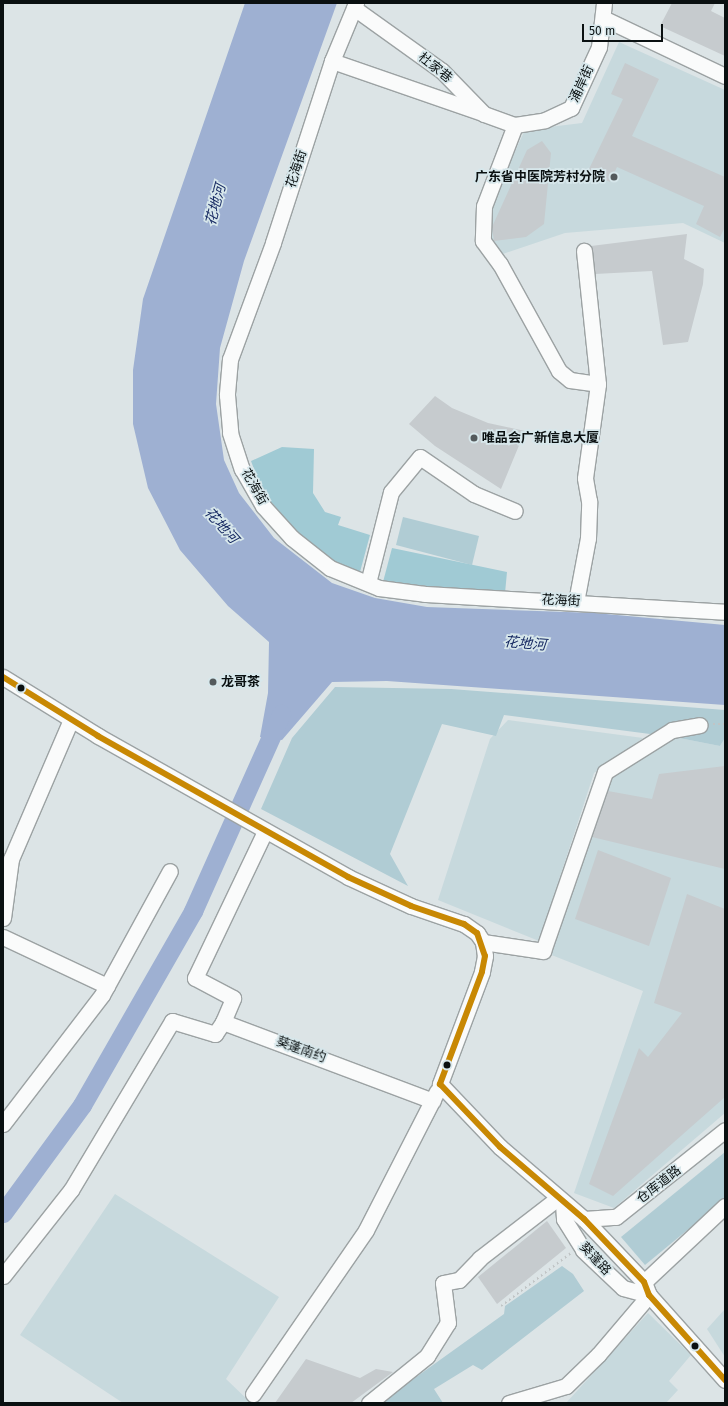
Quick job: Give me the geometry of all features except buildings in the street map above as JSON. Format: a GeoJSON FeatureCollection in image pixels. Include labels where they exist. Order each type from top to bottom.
{"type":"FeatureCollection","features":[{"type":"Feature","properties":{"kind":"street","name":"花海街"},"geometry":{"type":"LineString","coordinates":[[355,6],[332,61],[273,244],[238,328],[230,359],[228,410],[230,433],[242,469],[264,506],[292,538],[330,568],[368,583],[425,594],[725,612]]}},
{"type":"Feature","properties":{"kind":"street","name":"杜家巷"},"geometry":{"type":"LineString","coordinates":[[355,6],[442,70],[484,114],[515,125]]}},
{"type":"Feature","properties":{"kind":"street"},"geometry":{"type":"LineString","coordinates":[[603,10],[725,76]]}},
{"type":"Feature","properties":{"kind":"street","name":"涌岸街"},"geometry":{"type":"LineString","coordinates":[[515,125],[545,120],[571,108],[599,47],[603,10]]}},
{"type":"Feature","properties":{"kind":"street"},"geometry":{"type":"LineString","coordinates":[[332,61],[484,114]]}},
{"type":"Feature","properties":{"kind":"street"},"geometry":{"type":"LineString","coordinates":[[515,125],[484,206],[483,241],[500,264],[559,371],[570,380],[598,384]]}},
{"type":"Feature","properties":{"kind":"street"},"geometry":{"type":"LineString","coordinates":[[576,602],[588,538],[589,501],[585,478],[598,384],[584,251]]}},
{"type":"Feature","properties":{"kind":"street"},"geometry":{"type":"LineString","coordinates":[[368,583],[391,492],[420,457],[474,494],[515,511]]}},
{"type":"Feature","properties":{"kind":"street"},"geometry":{"type":"LineString","coordinates":[[3,677],[71,720],[195,792],[381,893],[464,924],[483,942],[543,951],[605,772],[672,730],[700,725]]}},
{"type":"Feature","properties":{"kind":"street"},"geometry":{"type":"LineString","coordinates":[[3,918],[11,859],[71,720]]}},
{"type":"Feature","properties":{"kind":"street"},"geometry":{"type":"LineString","coordinates":[[3,1276],[72,1190],[172,1021],[215,1034],[223,1022],[233,998],[196,978],[263,829]]}},
{"type":"Feature","properties":{"kind":"street"},"geometry":{"type":"LineString","coordinates":[[3,1124],[107,986],[170,871]]}},
{"type":"Feature","properties":{"kind":"street"},"geometry":{"type":"LineString","coordinates":[[3,937],[107,986]]}},
{"type":"Feature","properties":{"kind":"street"},"geometry":{"type":"LineString","coordinates":[[253,1394],[366,1230],[433,1101],[482,972],[483,942]]}},
{"type":"Feature","properties":{"kind":"street","name":"葵蓬南约"},"geometry":{"type":"LineString","coordinates":[[223,1022],[433,1101]]}},
{"type":"Feature","properties":{"kind":"street","name":"葵蓬路"},"geometry":{"type":"LineString","coordinates":[[440,1084],[500,1147],[560,1201],[584,1218],[725,1380]]}},
{"type":"Feature","properties":{"kind":"street","name":"仓库道路"},"geometry":{"type":"LineString","coordinates":[[584,1218],[616,1217],[725,1130]]}},
{"type":"Feature","properties":{"kind":"street"},"geometry":{"type":"LineString","coordinates":[[369,1403],[426,1356],[448,1323],[443,1283],[460,1280],[480,1258],[560,1201]]}},
{"type":"Feature","properties":{"kind":"street","name":"葵蓬路"},"geometry":{"type":"LineString","coordinates":[[560,1201],[564,1219],[583,1250],[623,1288],[646,1289]]}},
{"type":"Feature","properties":{"kind":"street"},"geometry":{"type":"LineString","coordinates":[[509,1403],[566,1386],[598,1355],[646,1289],[725,1206]]}},
{"type":"Feature","properties":{"kind":"path"},"geometry":{"type":"LineString","coordinates":[[501,1306],[572,1252],[568,1246]]}},
{"type":"Feature","properties":{"kind":"shaded area","name":"广东省中医院芳村分院"},"geometry":{"type":"Polygon","coordinates":[[[619,42],[725,90],[725,243],[683,223],[565,233],[497,256],[478,229],[525,130],[582,123],[619,42]]]}},
{"type":"Feature","properties":{"kind":"shaded area"},"geometry":{"type":"Polygon","coordinates":[[[282,447],[314,449],[313,493],[325,512],[341,517],[338,525],[370,535],[360,572],[332,562],[299,535],[262,491],[251,461],[282,447]]]}},
{"type":"Feature","properties":{"kind":"shaded area"},"geometry":{"type":"Polygon","coordinates":[[[403,517],[479,536],[472,565],[396,545],[403,517]]]}},
{"type":"Feature","properties":{"kind":"shaded area"},"geometry":{"type":"Polygon","coordinates":[[[392,548],[507,572],[505,593],[383,582],[392,548]]]}},
{"type":"Feature","properties":{"kind":"shaded area"},"geometry":{"type":"Polygon","coordinates":[[[335,687],[451,689],[725,710],[725,738],[720,746],[674,737],[698,725],[650,734],[504,715],[496,736],[442,724],[390,854],[408,886],[261,809],[292,738],[335,687]]]}},
{"type":"Feature","properties":{"kind":"shaded area"},"geometry":{"type":"Polygon","coordinates":[[[508,720],[643,738],[594,773],[539,941],[438,900],[490,739],[508,720]]]}},
{"type":"Feature","properties":{"kind":"shaded area"},"geometry":{"type":"Polygon","coordinates":[[[674,737],[720,746],[725,738],[725,1113],[614,1208],[574,1193],[643,991],[549,954],[605,772],[674,737]]]}},
{"type":"Feature","properties":{"kind":"shaded area"},"geometry":{"type":"Polygon","coordinates":[[[725,1152],[725,1199],[645,1265],[621,1237],[725,1152]]]}},
{"type":"Feature","properties":{"kind":"shaded area"},"geometry":{"type":"Polygon","coordinates":[[[115,1194],[279,1297],[226,1379],[251,1403],[123,1403],[20,1335],[115,1194]]]}},
{"type":"Feature","properties":{"kind":"shaded area"},"geometry":{"type":"Polygon","coordinates":[[[562,1266],[573,1274],[584,1291],[482,1370],[473,1365],[434,1389],[443,1403],[380,1403],[504,1314],[505,1306],[562,1266]]]}},
{"type":"Feature","properties":{"kind":"shaded area"},"geometry":{"type":"Polygon","coordinates":[[[725,1309],[725,1357],[707,1329],[725,1309]]]}},
{"type":"Feature","properties":{"kind":"shaded area"},"geometry":{"type":"Polygon","coordinates":[[[648,1313],[691,1355],[669,1381],[678,1390],[666,1403],[566,1403],[648,1313]]]}},
{"type":"Feature","properties":{"kind":"water","name":"花地河"},"geometry":{"type":"Polygon","coordinates":[[[245,3],[337,3],[244,261],[220,348],[216,404],[224,460],[239,493],[274,538],[332,583],[375,598],[427,607],[595,613],[725,625],[725,705],[387,681],[332,682],[282,740],[260,737],[268,693],[269,642],[228,606],[180,550],[148,488],[133,424],[133,370],[143,299],[245,3]]]}},
{"type":"Feature","properties":{"kind":"waterway"},"geometry":{"type":"LineString","coordinates":[[3,1213],[82,1105],[193,911],[281,714]]}},
{"type":"Feature","properties":{"kind":"transit line"},"geometry":{"type":"LineString","coordinates":[[3,677],[98,736],[348,877],[411,906],[464,924],[477,933],[485,956],[482,972],[440,1084],[500,1147],[584,1219],[644,1282],[649,1295],[725,1380]]}},
{"type":"Feature","properties":{"kind":"place","name":"广东省中医院芳村分院"},"geometry":{"type":"Point","coordinates":[614,177]}},
{"type":"Feature","properties":{"kind":"place","name":"唯品会广新信息大厦"},"geometry":{"type":"Point","coordinates":[474,438]}},
{"type":"Feature","properties":{"kind":"place","name":"龙哥茶"},"geometry":{"type":"Point","coordinates":[213,682]}}]}
